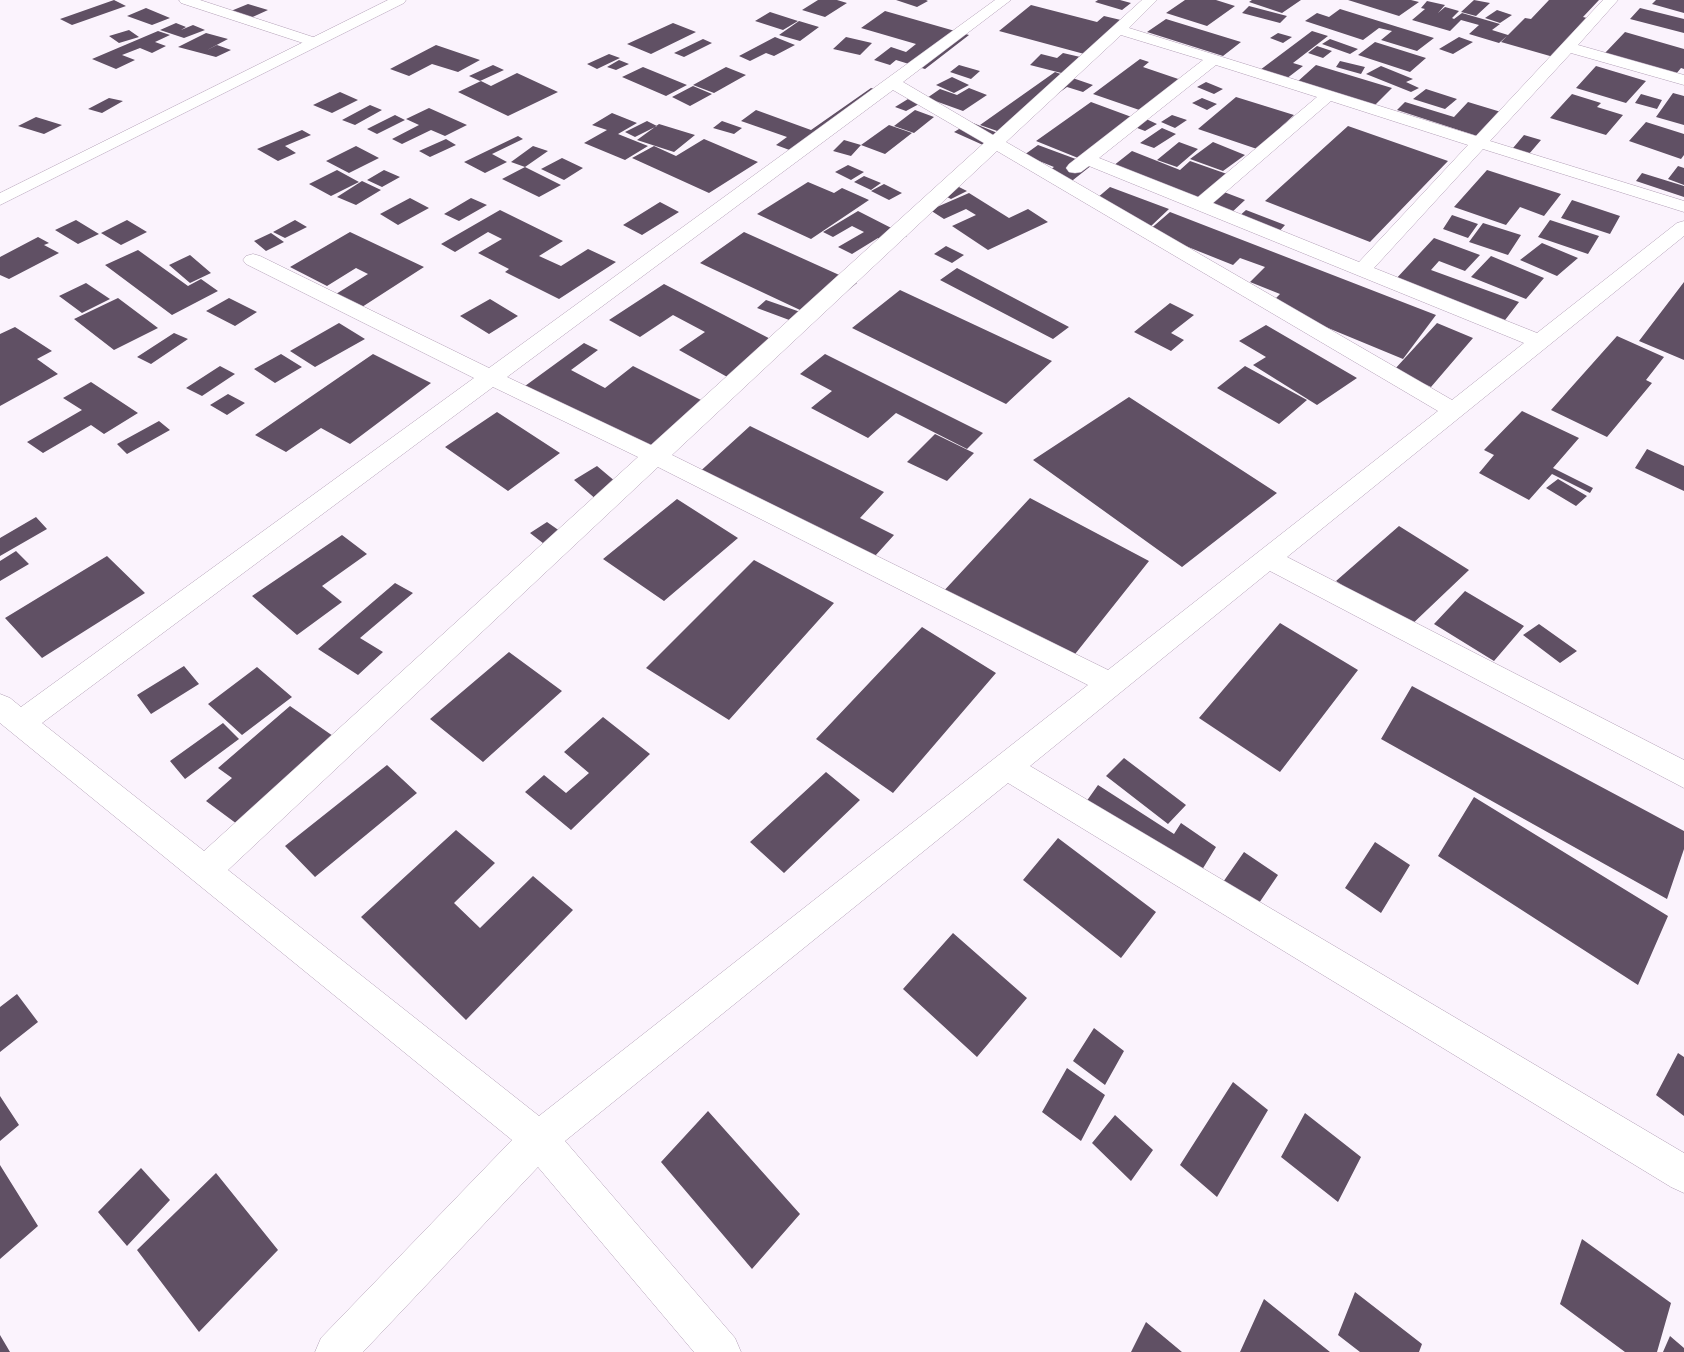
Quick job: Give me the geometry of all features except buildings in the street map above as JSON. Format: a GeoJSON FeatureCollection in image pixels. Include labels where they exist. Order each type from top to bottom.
{"type":"FeatureCollection","features":[{"type":"Feature","properties":{"kind":"street"},"geometry":{"type":"LineString","coordinates":[[186,0],[314,42]]}},
{"type":"Feature","properties":{"kind":"street"},"geometry":{"type":"LineString","coordinates":[[0,200],[399,0]]}},
{"type":"Feature","properties":{"kind":"street"},"geometry":{"type":"LineString","coordinates":[[721,1352],[539,1139],[11,715],[492,378],[1004,0]]}},
{"type":"Feature","properties":{"kind":"street"},"geometry":{"type":"LineString","coordinates":[[204,870],[1150,0]]}},
{"type":"Feature","properties":{"kind":"street"},"geometry":{"type":"LineString","coordinates":[[1362,270],[1478,142],[1611,0]]}},
{"type":"Feature","properties":{"kind":"street"},"geometry":{"type":"LineString","coordinates":[[1118,29],[1684,207]]}},
{"type":"Feature","properties":{"kind":"street"},"geometry":{"type":"LineString","coordinates":[[1568,47],[1684,80]]}},
{"type":"Feature","properties":{"kind":"street"},"geometry":{"type":"LineString","coordinates":[[1060,180],[1214,59]]}},
{"type":"Feature","properties":{"kind":"street"},"geometry":{"type":"LineString","coordinates":[[893,83],[1453,410]]}},
{"type":"Feature","properties":{"kind":"street"},"geometry":{"type":"LineString","coordinates":[[1200,205],[1329,95]]}},
{"type":"Feature","properties":{"kind":"street"},"geometry":{"type":"LineString","coordinates":[[1087,159],[1538,342]]}},
{"type":"Feature","properties":{"kind":"street"},"geometry":{"type":"LineString","coordinates":[[335,1352],[539,1139],[1684,227]]}},
{"type":"Feature","properties":{"kind":"street"},"geometry":{"type":"LineString","coordinates":[[254,260],[492,378],[655,456],[1111,684]]}},
{"type":"Feature","properties":{"kind":"street"},"geometry":{"type":"LineString","coordinates":[[1268,559],[1684,776]]}},
{"type":"Feature","properties":{"kind":"street"},"geometry":{"type":"LineString","coordinates":[[1006,767],[1684,1174]]}}]}
